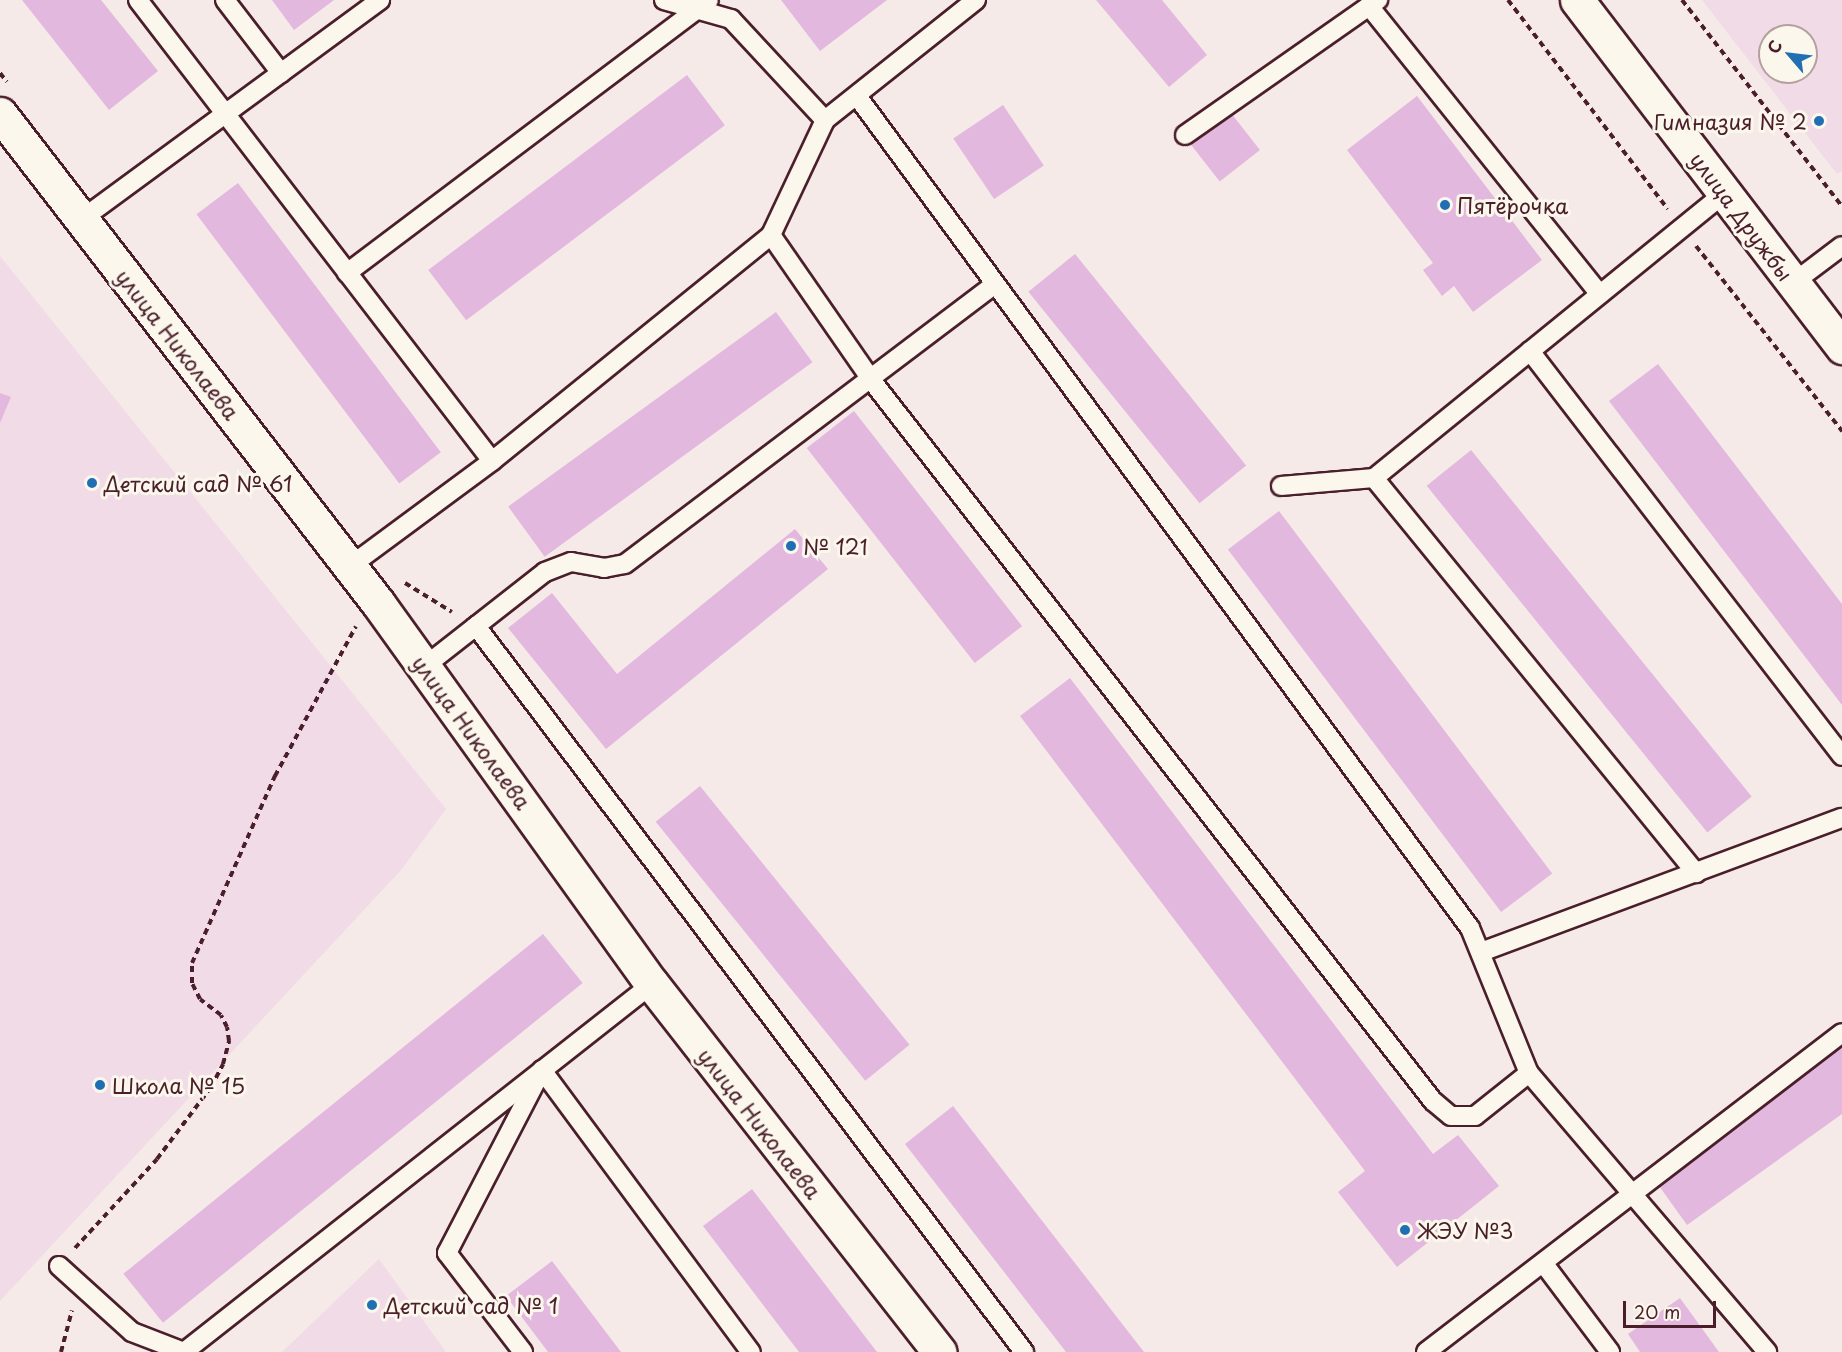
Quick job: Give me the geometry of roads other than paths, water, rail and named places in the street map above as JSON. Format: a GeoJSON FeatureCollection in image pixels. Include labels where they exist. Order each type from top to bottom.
{"type":"FeatureCollection","features":[{"type":"Feature","properties":{"kind":"main road","name":"улица Дружбы"},"geometry":{"type":"LineString","coordinates":[[1577,0],[1842,347]]}},
{"type":"Feature","properties":{"kind":"main road","name":"улица Николаева"},"geometry":{"type":"LineString","coordinates":[[0,114],[424,666],[652,984],[940,1352]]}},
{"type":"Feature","properties":{"kind":"lane"},"geometry":{"type":"LineString","coordinates":[[138,0],[492,461]]}},
{"type":"Feature","properties":{"kind":"lane"},"geometry":{"type":"LineString","coordinates":[[225,0],[281,72]]}},
{"type":"Feature","properties":{"kind":"lane"},"geometry":{"type":"LineString","coordinates":[[82,219],[380,0]]}},
{"type":"Feature","properties":{"kind":"lane"},"geometry":{"type":"LineString","coordinates":[[664,0],[703,4],[731,19],[825,120]]}},
{"type":"Feature","properties":{"kind":"lane"},"geometry":{"type":"LineString","coordinates":[[349,567],[492,461],[771,235],[825,120],[976,0]]}},
{"type":"Feature","properties":{"kind":"lane"},"geometry":{"type":"LineString","coordinates":[[1185,135],[1374,3],[1600,294]]}},
{"type":"Feature","properties":{"kind":"lane"},"geometry":{"type":"LineString","coordinates":[[347,273],[703,4]]}},
{"type":"Feature","properties":{"kind":"lane"},"geometry":{"type":"LineString","coordinates":[[856,96],[1470,928],[1482,952],[1530,1073],[1767,1352]]}},
{"type":"Feature","properties":{"kind":"lane"},"geometry":{"type":"LineString","coordinates":[[1281,486],[1374,478],[1725,193]]}},
{"type":"Feature","properties":{"kind":"lane"},"geometry":{"type":"LineString","coordinates":[[771,235],[872,381],[1433,1101],[1451,1116],[1475,1116],[1530,1073]]}},
{"type":"Feature","properties":{"kind":"lane"},"geometry":{"type":"LineString","coordinates":[[1793,283],[1842,246]]}},
{"type":"Feature","properties":{"kind":"lane"},"geometry":{"type":"LineString","coordinates":[[424,666],[544,572],[571,562],[604,568],[625,564],[872,381],[995,284]]}},
{"type":"Feature","properties":{"kind":"lane"},"geometry":{"type":"LineString","coordinates":[[1530,351],[1842,756]]}},
{"type":"Feature","properties":{"kind":"lane"},"geometry":{"type":"LineString","coordinates":[[1374,478],[1696,873]]}},
{"type":"Feature","properties":{"kind":"lane"},"geometry":{"type":"LineString","coordinates":[[476,626],[1024,1352]]}},
{"type":"Feature","properties":{"kind":"lane"},"geometry":{"type":"LineString","coordinates":[[1482,952],[1842,818]]}},
{"type":"Feature","properties":{"kind":"lane"},"geometry":{"type":"LineString","coordinates":[[59,1266],[132,1332],[184,1352],[652,984]]}},
{"type":"Feature","properties":{"kind":"lane"},"geometry":{"type":"LineString","coordinates":[[1426,1352],[1544,1264],[1631,1194],[1842,1033]]}},
{"type":"Feature","properties":{"kind":"lane"},"geometry":{"type":"LineString","coordinates":[[523,1352],[447,1253],[542,1070]]}},
{"type":"Feature","properties":{"kind":"lane"},"geometry":{"type":"LineString","coordinates":[[542,1070],[751,1352]]}},
{"type":"Feature","properties":{"kind":"lane"},"geometry":{"type":"LineString","coordinates":[[1544,1264],[1610,1352]]}},
{"type":"Feature","properties":{"kind":"place","name":"Гимназия № 2"},"geometry":{"type":"Point","coordinates":[1819,121]}},
{"type":"Feature","properties":{"kind":"place","name":"Пятёрочка"},"geometry":{"type":"Point","coordinates":[1445,205]}},
{"type":"Feature","properties":{"kind":"place","name":"Детский сад № 61"},"geometry":{"type":"Point","coordinates":[92,483]}},
{"type":"Feature","properties":{"kind":"place","name":"№ 121"},"geometry":{"type":"Point","coordinates":[791,546]}},
{"type":"Feature","properties":{"kind":"place","name":"Школа № 15"},"geometry":{"type":"Point","coordinates":[100,1085]}},
{"type":"Feature","properties":{"kind":"place","name":"ЖЭУ №3"},"geometry":{"type":"Point","coordinates":[1405,1230]}},
{"type":"Feature","properties":{"kind":"place","name":"Детский сад № 1"},"geometry":{"type":"Point","coordinates":[372,1305]}}]}
